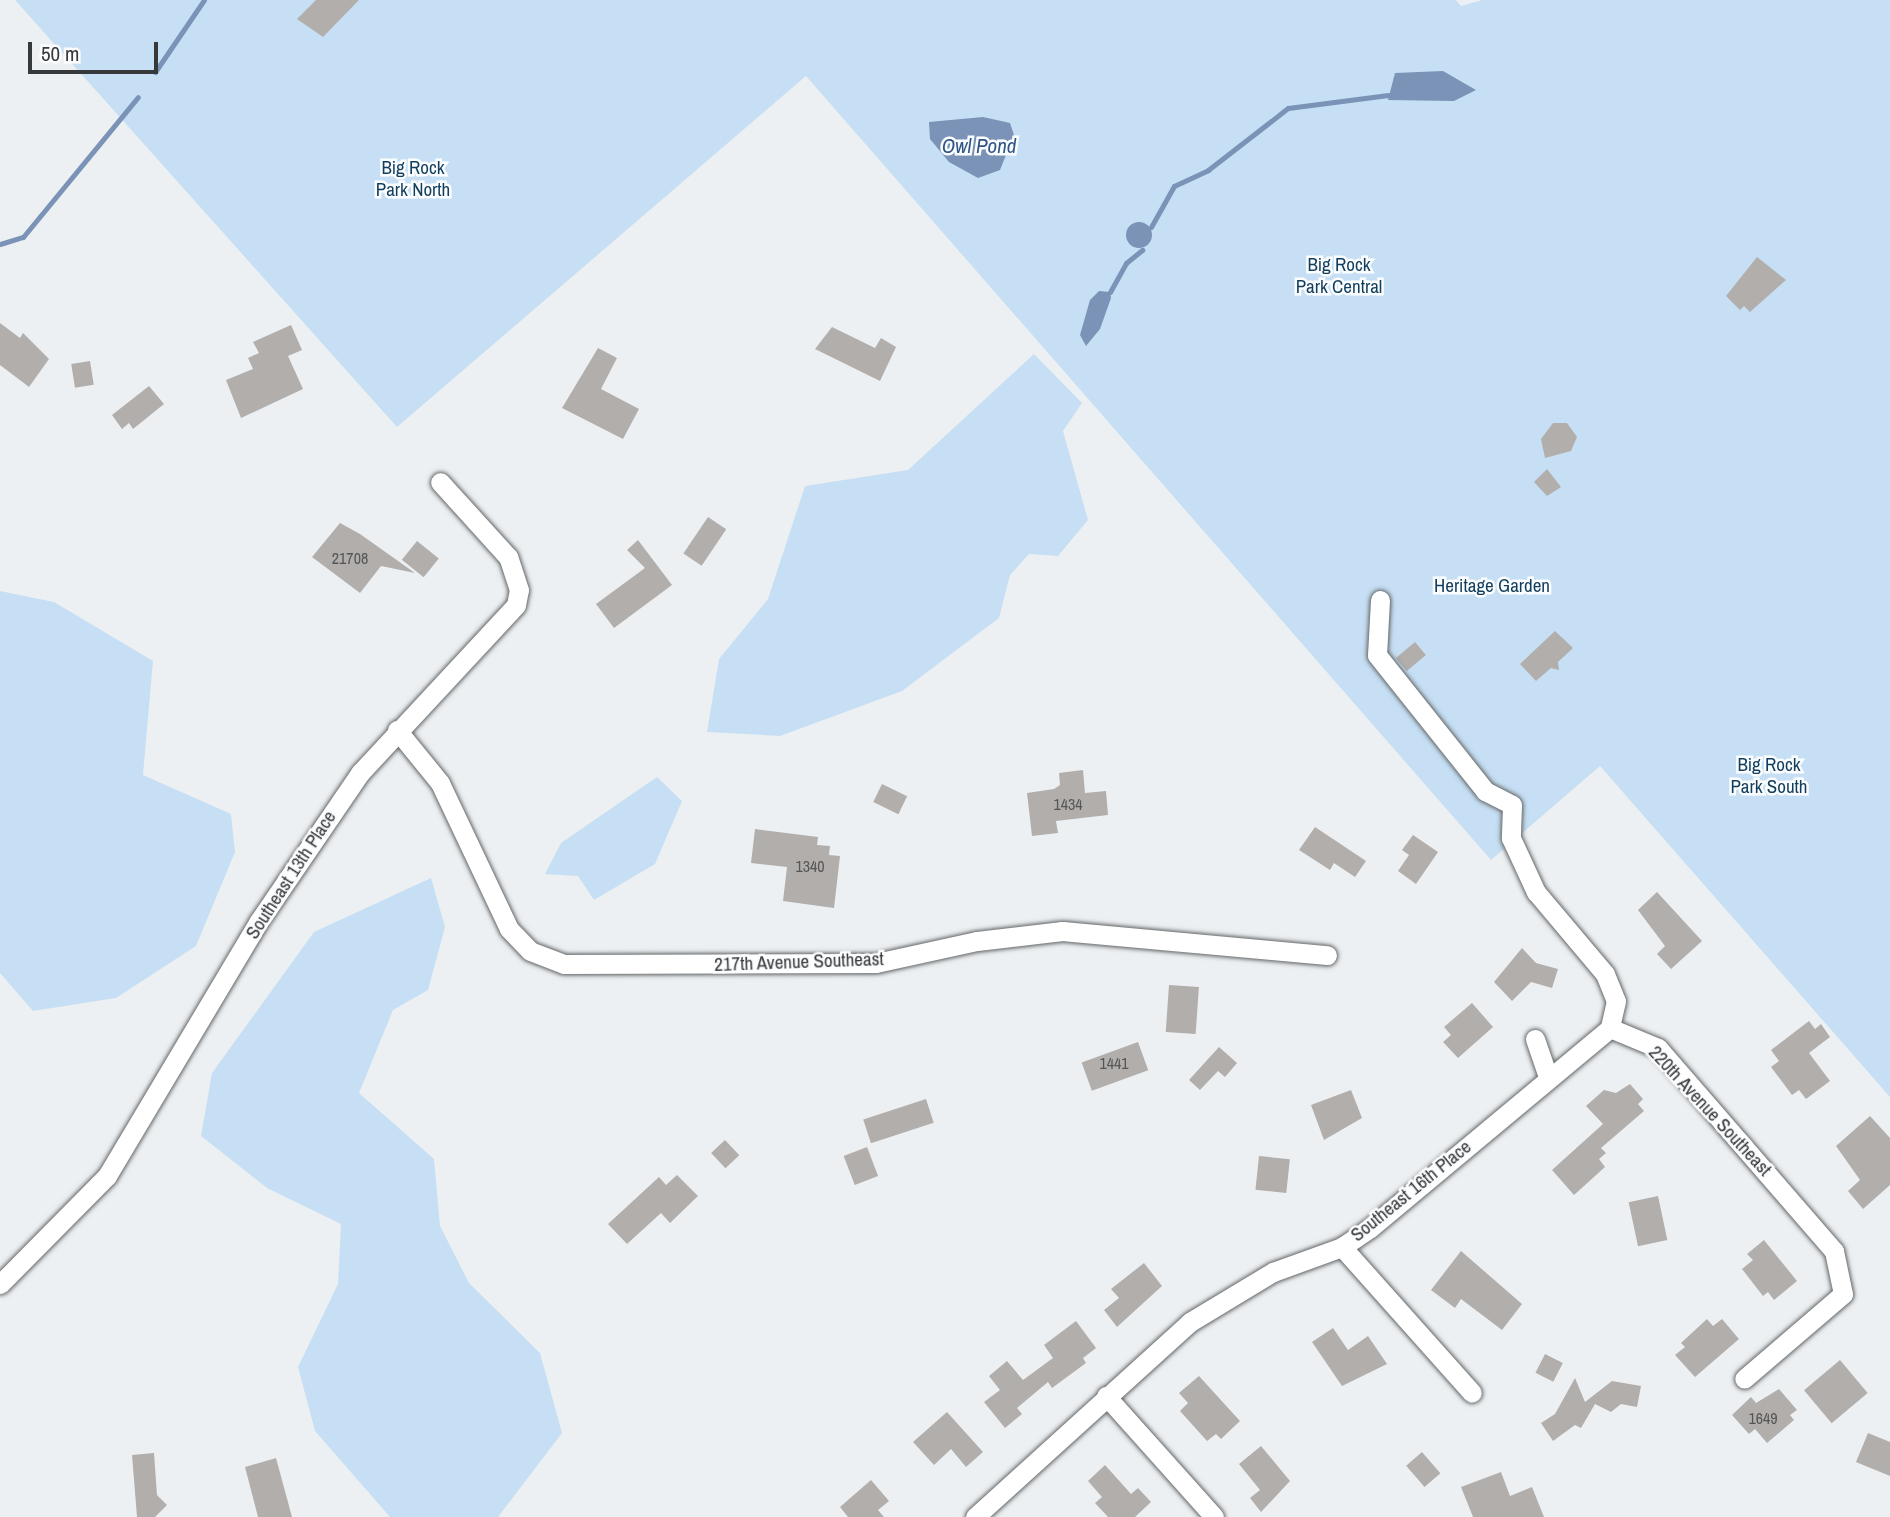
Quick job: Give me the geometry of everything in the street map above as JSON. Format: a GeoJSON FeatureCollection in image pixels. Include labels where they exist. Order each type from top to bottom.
{"type":"FeatureCollection","features":[{"type":"Feature","properties":{"kind":"street","name":"Southeast 13th Place"},"geometry":{"type":"LineString","coordinates":[[0,1284],[107,1176],[289,876],[397,730],[505,621],[519,590],[508,557],[440,482]]}},
{"type":"Feature","properties":{"kind":"street"},"geometry":{"type":"LineString","coordinates":[[1380,600],[1377,655],[1485,791],[1512,805],[1511,838],[1536,892],[1605,974],[1616,1001],[1609,1028]]}},
{"type":"Feature","properties":{"kind":"street","name":"217th Avenue Southeast"},"geometry":{"type":"LineString","coordinates":[[397,730],[440,783],[509,929],[530,951],[564,964],[876,963],[977,941],[1062,931],[1327,955]]}},
{"type":"Feature","properties":{"kind":"street","name":"Southeast 16th Place"},"geometry":{"type":"LineString","coordinates":[[975,1517],[1190,1322],[1237,1291],[1342,1247],[1609,1028]]}},
{"type":"Feature","properties":{"kind":"street","name":"220th Avenue Southeast"},"geometry":{"type":"LineString","coordinates":[[1609,1028],[1658,1048],[1834,1251],[1843,1294],[1744,1380]]}},
{"type":"Feature","properties":{"kind":"street"},"geometry":{"type":"LineString","coordinates":[[1535,1039],[1548,1076]]}},
{"type":"Feature","properties":{"kind":"street"},"geometry":{"type":"LineString","coordinates":[[1342,1247],[1472,1393]]}},
{"type":"Feature","properties":{"kind":"street"},"geometry":{"type":"LineString","coordinates":[[1106,1396],[1214,1517]]}},
{"type":"Feature","properties":{"kind":"green space"},"geometry":{"type":"Polygon","coordinates":[[[15,0],[1456,0],[1461,6],[1482,0],[1890,0],[1890,1097],[1600,766],[1491,860],[806,76],[397,427],[15,0]]]}},
{"type":"Feature","properties":{"kind":"green space"},"geometry":{"type":"Polygon","coordinates":[[[1034,354],[1082,403],[1063,431],[1088,520],[1058,556],[1029,554],[1010,575],[999,618],[902,691],[780,736],[707,732],[719,659],[768,599],[805,486],[908,470],[1034,354]]]}},
{"type":"Feature","properties":{"kind":"green space"},"geometry":{"type":"Polygon","coordinates":[[[0,591],[54,602],[153,661],[143,775],[231,814],[235,852],[196,946],[116,998],[33,1011],[0,973],[0,591]]]}},
{"type":"Feature","properties":{"kind":"green space"},"geometry":{"type":"Polygon","coordinates":[[[657,777],[682,801],[655,864],[594,900],[578,876],[545,874],[561,843],[657,777]]]}},
{"type":"Feature","properties":{"kind":"green space"},"geometry":{"type":"Polygon","coordinates":[[[431,878],[445,927],[428,990],[393,1010],[359,1093],[434,1159],[440,1226],[469,1283],[540,1353],[562,1433],[498,1517],[390,1517],[315,1431],[298,1367],[338,1284],[341,1224],[267,1188],[201,1136],[212,1073],[314,932],[431,878]]]}},
{"type":"Feature","properties":{"kind":"water"},"geometry":{"type":"Polygon","coordinates":[[[1443,71],[1476,90],[1454,101],[1388,100],[1395,73],[1443,71]]]}},
{"type":"Feature","properties":{"kind":"water","name":"Owl Pond"},"geometry":{"type":"Polygon","coordinates":[[[983,117],[1010,123],[1014,135],[1000,170],[978,178],[949,162],[930,139],[929,122],[983,117]]]}},
{"type":"Feature","properties":{"kind":"water"},"geometry":{"type":"Polygon","coordinates":[[[1139,222],[1148,226],[1152,235],[1148,244],[1139,248],[1130,244],[1126,235],[1130,226],[1139,222]]]}},
{"type":"Feature","properties":{"kind":"water"},"geometry":{"type":"Polygon","coordinates":[[[1099,291],[1110,292],[1111,298],[1100,329],[1086,346],[1080,335],[1090,300],[1099,291]]]}},
{"type":"Feature","properties":{"kind":"building"},"geometry":{"type":"Polygon","coordinates":[[[316,0],[359,0],[323,37],[297,19],[316,0]]]}},
{"type":"Feature","properties":{"kind":"building"},"geometry":{"type":"Polygon","coordinates":[[[1757,257],[1786,280],[1750,312],[1744,306],[1740,310],[1726,296],[1757,257]]]}},
{"type":"Feature","properties":{"kind":"building"},"geometry":{"type":"Polygon","coordinates":[[[0,323],[20,338],[23,333],[49,359],[29,387],[0,365],[0,323]]]}},
{"type":"Feature","properties":{"kind":"building"},"geometry":{"type":"Polygon","coordinates":[[[291,325],[302,350],[288,356],[303,389],[241,418],[226,380],[253,369],[248,358],[259,353],[253,342],[291,325]]]}},
{"type":"Feature","properties":{"kind":"building"},"geometry":{"type":"Polygon","coordinates":[[[832,327],[875,348],[881,338],[896,347],[880,381],[815,349],[832,327]]]}},
{"type":"Feature","properties":{"kind":"building"},"geometry":{"type":"Polygon","coordinates":[[[598,348],[617,358],[601,389],[639,409],[623,439],[562,408],[598,348]]]}},
{"type":"Feature","properties":{"kind":"building"},"geometry":{"type":"Polygon","coordinates":[[[90,361],[94,385],[75,388],[71,364],[90,361]]]}},
{"type":"Feature","properties":{"kind":"building"},"geometry":{"type":"Polygon","coordinates":[[[149,386],[164,404],[133,429],[129,423],[122,429],[112,415],[149,386]]]}},
{"type":"Feature","properties":{"kind":"building"},"geometry":{"type":"Polygon","coordinates":[[[1553,423],[1567,423],[1577,437],[1571,451],[1545,458],[1541,439],[1553,423]]]}},
{"type":"Feature","properties":{"kind":"building"},"geometry":{"type":"Polygon","coordinates":[[[1547,469],[1561,487],[1547,496],[1534,482],[1547,469]]]}},
{"type":"Feature","properties":{"kind":"building"},"geometry":{"type":"Polygon","coordinates":[[[708,517],[726,529],[702,566],[683,553],[708,517]]]}},
{"type":"Feature","properties":{"kind":"building"},"geometry":{"type":"Polygon","coordinates":[[[340,523],[415,573],[381,566],[360,593],[312,557],[340,523]]]}},
{"type":"Feature","properties":{"kind":"building"},"geometry":{"type":"Polygon","coordinates":[[[638,540],[672,585],[614,628],[596,604],[645,568],[627,550],[638,540]]]}},
{"type":"Feature","properties":{"kind":"building"},"geometry":{"type":"Polygon","coordinates":[[[417,541],[439,559],[424,577],[402,560],[417,541]]]}},
{"type":"Feature","properties":{"kind":"building"},"geometry":{"type":"Polygon","coordinates":[[[1555,631],[1573,648],[1558,662],[1559,670],[1551,668],[1536,681],[1520,664],[1555,631]]]}},
{"type":"Feature","properties":{"kind":"building"},"geometry":{"type":"Polygon","coordinates":[[[1415,642],[1426,655],[1407,671],[1396,658],[1415,642]]]}},
{"type":"Feature","properties":{"kind":"building"},"geometry":{"type":"Polygon","coordinates":[[[1083,770],[1085,793],[1106,791],[1108,815],[1056,821],[1058,833],[1032,836],[1027,793],[1054,789],[1060,785],[1059,773],[1083,770]]]}},
{"type":"Feature","properties":{"kind":"building"},"geometry":{"type":"Polygon","coordinates":[[[882,784],[907,796],[898,814],[873,802],[882,784]]]}},
{"type":"Feature","properties":{"kind":"building"},"geometry":{"type":"Polygon","coordinates":[[[1315,827],[1366,861],[1355,877],[1334,863],[1330,870],[1299,850],[1315,827]]]}},
{"type":"Feature","properties":{"kind":"building"},"geometry":{"type":"Polygon","coordinates":[[[755,829],[818,837],[817,845],[830,846],[829,855],[840,856],[834,908],[783,901],[787,867],[751,863],[755,829]]]}},
{"type":"Feature","properties":{"kind":"building"},"geometry":{"type":"Polygon","coordinates":[[[1413,835],[1438,852],[1416,884],[1398,871],[1409,855],[1402,850],[1413,835]]]}},
{"type":"Feature","properties":{"kind":"building"},"geometry":{"type":"Polygon","coordinates":[[[1657,892],[1702,941],[1671,969],[1657,954],[1665,946],[1638,910],[1657,892]]]}},
{"type":"Feature","properties":{"kind":"building"},"geometry":{"type":"Polygon","coordinates":[[[1522,948],[1536,963],[1558,969],[1552,988],[1531,982],[1512,1001],[1494,982],[1522,948]]]}},
{"type":"Feature","properties":{"kind":"building"},"geometry":{"type":"Polygon","coordinates":[[[1169,985],[1199,987],[1196,1034],[1166,1032],[1169,985]]]}},
{"type":"Feature","properties":{"kind":"building"},"geometry":{"type":"Polygon","coordinates":[[[1472,1003],[1493,1027],[1458,1058],[1443,1042],[1451,1035],[1444,1027],[1472,1003]]]}},
{"type":"Feature","properties":{"kind":"building"},"geometry":{"type":"Polygon","coordinates":[[[1809,1021],[1815,1029],[1821,1024],[1830,1037],[1809,1053],[1830,1081],[1806,1099],[1799,1090],[1792,1095],[1771,1067],[1779,1061],[1771,1050],[1809,1021]]]}},
{"type":"Feature","properties":{"kind":"building"},"geometry":{"type":"Polygon","coordinates":[[[1138,1042],[1148,1070],[1092,1091],[1082,1063],[1138,1042]]]}},
{"type":"Feature","properties":{"kind":"building"},"geometry":{"type":"Polygon","coordinates":[[[1219,1047],[1237,1063],[1225,1077],[1218,1071],[1200,1090],[1189,1080],[1219,1047]]]}},
{"type":"Feature","properties":{"kind":"building"},"geometry":{"type":"Polygon","coordinates":[[[1630,1084],[1643,1099],[1638,1104],[1644,1111],[1601,1148],[1606,1153],[1599,1159],[1605,1167],[1574,1195],[1552,1170],[1603,1124],[1586,1106],[1604,1090],[1616,1093],[1630,1084]]]}},
{"type":"Feature","properties":{"kind":"building"},"geometry":{"type":"Polygon","coordinates":[[[1351,1090],[1362,1118],[1324,1140],[1311,1105],[1351,1090]]]}},
{"type":"Feature","properties":{"kind":"building"},"geometry":{"type":"Polygon","coordinates":[[[926,1099],[934,1123],[871,1143],[863,1119],[926,1099]]]}},
{"type":"Feature","properties":{"kind":"building"},"geometry":{"type":"Polygon","coordinates":[[[1870,1116],[1890,1138],[1890,1185],[1863,1209],[1848,1191],[1860,1180],[1836,1146],[1870,1116]]]}},
{"type":"Feature","properties":{"kind":"building"},"geometry":{"type":"Polygon","coordinates":[[[725,1140],[739,1155],[725,1168],[711,1153],[725,1140]]]}},
{"type":"Feature","properties":{"kind":"building"},"geometry":{"type":"Polygon","coordinates":[[[867,1147],[878,1176],[855,1185],[844,1156],[867,1147]]]}},
{"type":"Feature","properties":{"kind":"building"},"geometry":{"type":"Polygon","coordinates":[[[1259,1156],[1290,1159],[1286,1193],[1255,1190],[1259,1156]]]}},
{"type":"Feature","properties":{"kind":"building"},"geometry":{"type":"Polygon","coordinates":[[[677,1175],[698,1196],[670,1223],[661,1213],[627,1244],[608,1224],[659,1177],[666,1185],[677,1175]]]}},
{"type":"Feature","properties":{"kind":"building"},"geometry":{"type":"Polygon","coordinates":[[[1658,1196],[1667,1240],[1638,1246],[1629,1202],[1658,1196]]]}},
{"type":"Feature","properties":{"kind":"building"},"geometry":{"type":"Polygon","coordinates":[[[1764,1240],[1797,1281],[1774,1300],[1768,1292],[1763,1296],[1742,1269],[1753,1260],[1747,1254],[1764,1240]]]}},
{"type":"Feature","properties":{"kind":"building"},"geometry":{"type":"Polygon","coordinates":[[[1461,1251],[1522,1304],[1502,1330],[1461,1299],[1455,1308],[1431,1290],[1461,1251]]]}},
{"type":"Feature","properties":{"kind":"building"},"geometry":{"type":"Polygon","coordinates":[[[1144,1263],[1162,1286],[1117,1327],[1104,1310],[1119,1298],[1111,1289],[1144,1263]]]}},
{"type":"Feature","properties":{"kind":"building"},"geometry":{"type":"Polygon","coordinates":[[[1707,1319],[1713,1326],[1722,1319],[1739,1339],[1695,1377],[1675,1355],[1685,1347],[1681,1343],[1707,1319]]]}},
{"type":"Feature","properties":{"kind":"building"},"geometry":{"type":"Polygon","coordinates":[[[1076,1321],[1096,1348],[1083,1358],[1086,1363],[1052,1388],[1048,1382],[1017,1408],[1022,1414],[1005,1428],[984,1402],[1000,1390],[989,1376],[1007,1361],[1023,1380],[1053,1358],[1044,1345],[1076,1321]]]}},
{"type":"Feature","properties":{"kind":"building"},"geometry":{"type":"Polygon","coordinates":[[[1333,1328],[1348,1350],[1368,1336],[1387,1364],[1342,1386],[1312,1342],[1333,1328]]]}},
{"type":"Feature","properties":{"kind":"building"},"geometry":{"type":"Polygon","coordinates":[[[1545,1354],[1563,1363],[1553,1382],[1535,1373],[1545,1354]]]}},
{"type":"Feature","properties":{"kind":"building"},"geometry":{"type":"Polygon","coordinates":[[[1840,1360],[1868,1393],[1832,1423],[1804,1390],[1840,1360]]]}},
{"type":"Feature","properties":{"kind":"building"},"geometry":{"type":"Polygon","coordinates":[[[1199,1376],[1240,1421],[1221,1439],[1216,1434],[1207,1441],[1180,1411],[1188,1403],[1179,1393],[1199,1376]]]}},
{"type":"Feature","properties":{"kind":"building"},"geometry":{"type":"Polygon","coordinates":[[[1575,1378],[1585,1402],[1612,1381],[1641,1386],[1637,1407],[1621,1404],[1611,1412],[1595,1404],[1581,1428],[1575,1425],[1553,1441],[1541,1423],[1555,1414],[1575,1378]]]}},
{"type":"Feature","properties":{"kind":"building"},"geometry":{"type":"Polygon","coordinates":[[[1779,1389],[1797,1410],[1790,1415],[1794,1420],[1767,1443],[1755,1429],[1749,1434],[1732,1415],[1751,1397],[1756,1403],[1779,1389]]]}},
{"type":"Feature","properties":{"kind":"building"},"geometry":{"type":"Polygon","coordinates":[[[947,1412],[983,1452],[966,1467],[951,1449],[934,1465],[913,1442],[947,1412]]]}},
{"type":"Feature","properties":{"kind":"building"},"geometry":{"type":"Polygon","coordinates":[[[1868,1433],[1890,1442],[1890,1476],[1856,1462],[1868,1433]]]}},
{"type":"Feature","properties":{"kind":"building"},"geometry":{"type":"Polygon","coordinates":[[[1261,1446],[1290,1481],[1261,1512],[1250,1498],[1260,1490],[1239,1464],[1261,1446]]]}},
{"type":"Feature","properties":{"kind":"building"},"geometry":{"type":"Polygon","coordinates":[[[1422,1452],[1440,1473],[1425,1487],[1406,1466],[1422,1452]]]}},
{"type":"Feature","properties":{"kind":"building"},"geometry":{"type":"Polygon","coordinates":[[[154,1453],[157,1495],[167,1505],[155,1517],[137,1517],[132,1455],[154,1453]]]}},
{"type":"Feature","properties":{"kind":"building"},"geometry":{"type":"Polygon","coordinates":[[[276,1458],[292,1517],[258,1517],[245,1467],[276,1458]]]}},
{"type":"Feature","properties":{"kind":"building"},"geometry":{"type":"Polygon","coordinates":[[[1105,1465],[1131,1494],[1138,1488],[1151,1502],[1135,1517],[1108,1517],[1095,1503],[1102,1497],[1088,1481],[1105,1465]]]}},
{"type":"Feature","properties":{"kind":"building"},"geometry":{"type":"Polygon","coordinates":[[[1501,1472],[1510,1496],[1532,1487],[1544,1517],[1473,1517],[1461,1487],[1501,1472]]]}},
{"type":"Feature","properties":{"kind":"building"},"geometry":{"type":"Polygon","coordinates":[[[871,1480],[889,1501],[878,1510],[884,1517],[848,1517],[840,1507],[871,1480]]]}},
{"type":"Feature","properties":{"kind":"waterway"},"geometry":{"type":"LineString","coordinates":[[155,72],[204,0]]}},
{"type":"Feature","properties":{"kind":"waterway"},"geometry":{"type":"LineString","coordinates":[[1151,227],[1174,186],[1208,170],[1288,108],[1388,95]]}},
{"type":"Feature","properties":{"kind":"waterway"},"geometry":{"type":"LineString","coordinates":[[0,244],[23,237],[138,97]]}},
{"type":"Feature","properties":{"kind":"waterway"},"geometry":{"type":"LineString","coordinates":[[1110,292],[1126,263],[1142,250]]}},
{"type":"Feature","properties":{"kind":"park label","name":"Big Rock Park North"},"geometry":{"type":"Point","coordinates":[413,179]}},
{"type":"Feature","properties":{"kind":"park label","name":"Big Rock Park Central"},"geometry":{"type":"Point","coordinates":[1339,276]}},
{"type":"Feature","properties":{"kind":"park label","name":"Heritage Garden"},"geometry":{"type":"Point","coordinates":[1492,586]}},
{"type":"Feature","properties":{"kind":"park label","name":"Big Rock Park South"},"geometry":{"type":"Point","coordinates":[1769,776]}}]}
